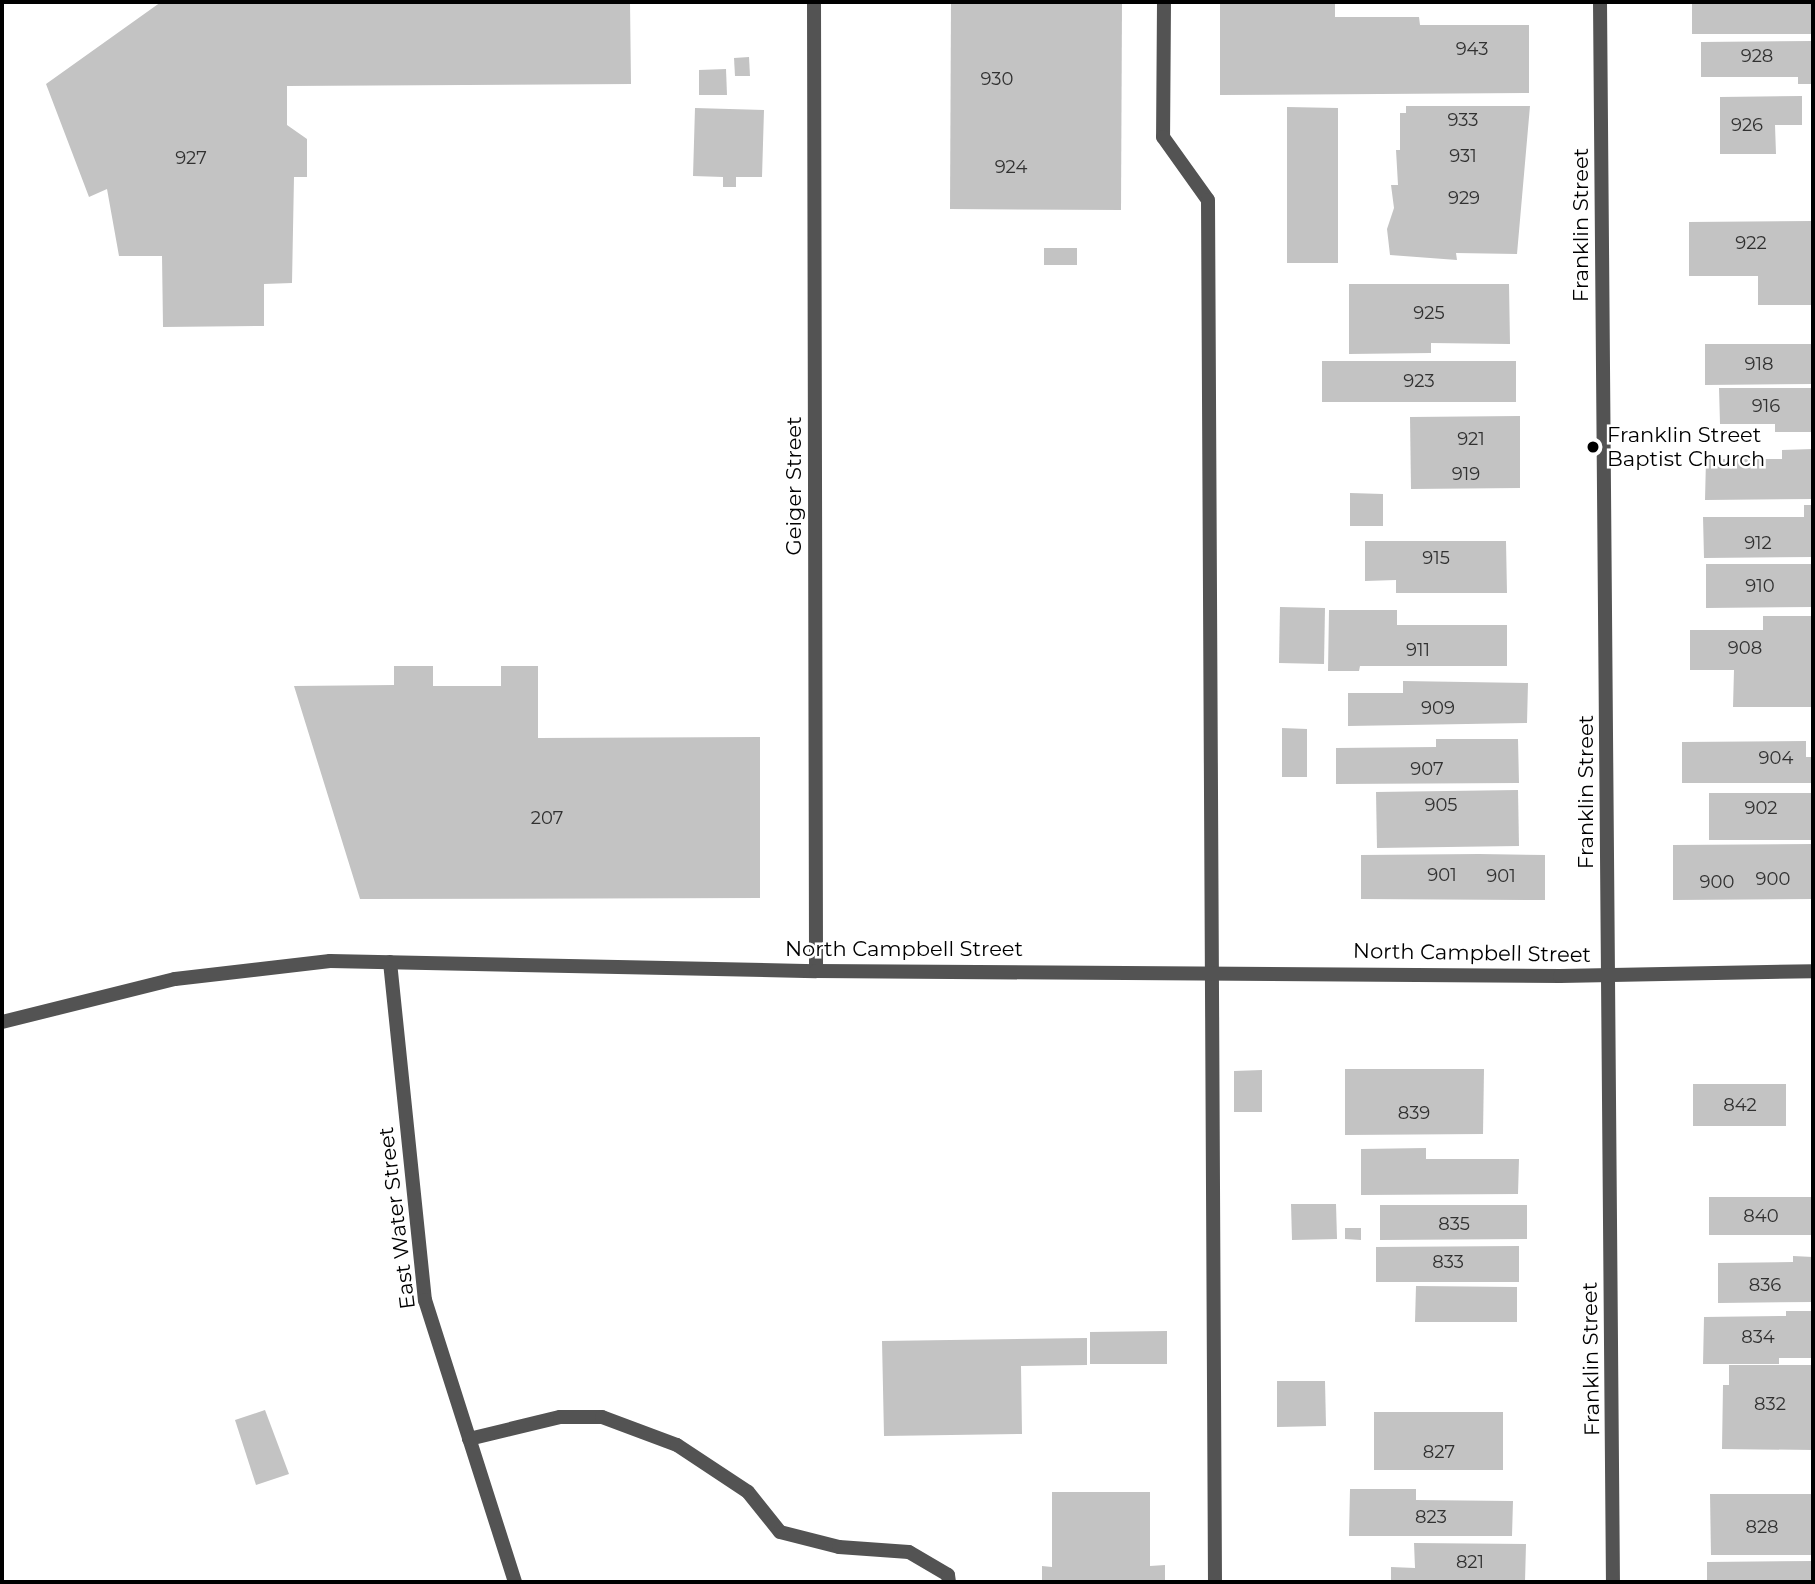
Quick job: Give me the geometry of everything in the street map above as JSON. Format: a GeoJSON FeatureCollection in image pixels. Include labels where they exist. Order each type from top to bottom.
{"type":"FeatureCollection","features":[{"type":"Feature","properties":{"kind":"street","name":"Geiger Street"},"geometry":{"type":"LineString","coordinates":[[814,2],[816,971]]}},
{"type":"Feature","properties":{"kind":"street"},"geometry":{"type":"LineString","coordinates":[[1164,2],[1163,137],[1208,200],[1215,971],[1215,1582]]}},
{"type":"Feature","properties":{"kind":"street","name":"Franklin Street"},"geometry":{"type":"LineString","coordinates":[[1600,2],[1606,976],[1614,1582]]}},
{"type":"Feature","properties":{"kind":"street","name":"North Campbell Street"},"geometry":{"type":"LineString","coordinates":[[2,1022],[175,979],[260,966],[390,962],[816,971],[1215,971],[1606,976],[1813,971]]}},
{"type":"Feature","properties":{"kind":"street","name":"East Water Street"},"geometry":{"type":"LineString","coordinates":[[390,962],[425,1300],[515,1582]]}},
{"type":"Feature","properties":{"kind":"street"},"geometry":{"type":"LineString","coordinates":[[469,1439],[560,1417],[602,1417],[677,1445],[748,1492],[780,1532],[839,1547],[909,1552],[948,1575],[949,1582]]}},
{"type":"Feature","properties":{"kind":"building"},"geometry":{"type":"Polygon","coordinates":[[[161,2],[630,2],[631,84],[287,86],[287,125],[307,139],[307,177],[294,177],[292,283],[264,284],[264,326],[163,327],[162,256],[119,256],[107,189],[89,197],[46,84],[161,2]]]}},
{"type":"Feature","properties":{"kind":"building"},"geometry":{"type":"Polygon","coordinates":[[[951,2],[1122,2],[1121,210],[950,209],[951,2]]]}},
{"type":"Feature","properties":{"kind":"building"},"geometry":{"type":"Polygon","coordinates":[[[1220,2],[1335,2],[1335,17],[1419,17],[1420,25],[1529,25],[1529,93],[1220,95],[1220,2]]]}},
{"type":"Feature","properties":{"kind":"building"},"geometry":{"type":"Polygon","coordinates":[[[1692,2],[1813,2],[1813,34],[1692,34],[1692,2]]]}},
{"type":"Feature","properties":{"kind":"building"},"geometry":{"type":"Polygon","coordinates":[[[1813,41],[1813,84],[1798,84],[1798,77],[1701,77],[1701,42],[1813,41]]]}},
{"type":"Feature","properties":{"kind":"building"},"geometry":{"type":"Polygon","coordinates":[[[749,57],[750,76],[735,76],[734,58],[749,57]]]}},
{"type":"Feature","properties":{"kind":"building"},"geometry":{"type":"Polygon","coordinates":[[[726,69],[727,95],[699,95],[699,70],[726,69]]]}},
{"type":"Feature","properties":{"kind":"building"},"geometry":{"type":"Polygon","coordinates":[[[1802,96],[1802,125],[1775,125],[1776,154],[1720,154],[1720,97],[1802,96]]]}},
{"type":"Feature","properties":{"kind":"building"},"geometry":{"type":"Polygon","coordinates":[[[1406,106],[1530,106],[1517,254],[1456,253],[1457,260],[1390,255],[1387,229],[1394,208],[1391,185],[1398,185],[1396,150],[1400,150],[1400,113],[1406,113],[1406,106]]]}},
{"type":"Feature","properties":{"kind":"building"},"geometry":{"type":"Polygon","coordinates":[[[1287,107],[1338,108],[1338,263],[1287,263],[1287,107]]]}},
{"type":"Feature","properties":{"kind":"building"},"geometry":{"type":"Polygon","coordinates":[[[695,108],[764,110],[762,177],[736,177],[736,187],[723,187],[723,177],[693,176],[695,108]]]}},
{"type":"Feature","properties":{"kind":"building"},"geometry":{"type":"Polygon","coordinates":[[[1813,221],[1813,305],[1758,305],[1758,276],[1689,276],[1689,222],[1813,221]]]}},
{"type":"Feature","properties":{"kind":"building"},"geometry":{"type":"Polygon","coordinates":[[[1044,248],[1077,248],[1077,265],[1044,265],[1044,248]]]}},
{"type":"Feature","properties":{"kind":"building"},"geometry":{"type":"Polygon","coordinates":[[[1349,284],[1509,284],[1510,344],[1431,343],[1431,353],[1349,354],[1349,284]]]}},
{"type":"Feature","properties":{"kind":"building"},"geometry":{"type":"Polygon","coordinates":[[[1705,344],[1813,344],[1813,384],[1705,385],[1705,344]]]}},
{"type":"Feature","properties":{"kind":"building"},"geometry":{"type":"Polygon","coordinates":[[[1322,361],[1516,361],[1516,402],[1322,402],[1322,361]]]}},
{"type":"Feature","properties":{"kind":"building"},"geometry":{"type":"Polygon","coordinates":[[[1719,388],[1813,388],[1813,432],[1775,432],[1775,424],[1720,424],[1719,388]]]}},
{"type":"Feature","properties":{"kind":"building"},"geometry":{"type":"Polygon","coordinates":[[[1520,416],[1520,488],[1411,489],[1410,417],[1520,416]]]}},
{"type":"Feature","properties":{"kind":"building"},"geometry":{"type":"Polygon","coordinates":[[[1813,449],[1813,499],[1705,500],[1706,459],[1782,459],[1782,450],[1813,449]]]}},
{"type":"Feature","properties":{"kind":"building"},"geometry":{"type":"Polygon","coordinates":[[[1350,493],[1383,494],[1383,526],[1350,526],[1350,493]]]}},
{"type":"Feature","properties":{"kind":"building"},"geometry":{"type":"Polygon","coordinates":[[[1804,505],[1813,505],[1813,557],[1704,558],[1703,517],[1804,517],[1804,505]]]}},
{"type":"Feature","properties":{"kind":"building"},"geometry":{"type":"Polygon","coordinates":[[[1365,541],[1506,541],[1507,593],[1396,593],[1396,580],[1365,581],[1365,541]]]}},
{"type":"Feature","properties":{"kind":"building"},"geometry":{"type":"Polygon","coordinates":[[[1706,564],[1813,564],[1813,607],[1706,608],[1706,564]]]}},
{"type":"Feature","properties":{"kind":"building"},"geometry":{"type":"Polygon","coordinates":[[[1280,607],[1325,608],[1324,664],[1279,663],[1280,607]]]}},
{"type":"Feature","properties":{"kind":"building"},"geometry":{"type":"Polygon","coordinates":[[[1329,610],[1397,610],[1397,625],[1507,625],[1507,666],[1360,666],[1359,671],[1328,671],[1329,610]]]}},
{"type":"Feature","properties":{"kind":"building"},"geometry":{"type":"Polygon","coordinates":[[[1763,616],[1813,616],[1813,707],[1733,707],[1734,670],[1690,670],[1690,630],[1763,630],[1763,616]]]}},
{"type":"Feature","properties":{"kind":"building"},"geometry":{"type":"Polygon","coordinates":[[[394,666],[433,666],[433,686],[501,686],[501,666],[538,666],[538,738],[760,737],[760,898],[360,899],[294,686],[394,685],[394,666]]]}},
{"type":"Feature","properties":{"kind":"building"},"geometry":{"type":"Polygon","coordinates":[[[1403,681],[1528,683],[1527,723],[1348,726],[1348,693],[1403,693],[1403,681]]]}},
{"type":"Feature","properties":{"kind":"building"},"geometry":{"type":"Polygon","coordinates":[[[1282,728],[1307,729],[1307,777],[1282,777],[1282,728]]]}},
{"type":"Feature","properties":{"kind":"building"},"geometry":{"type":"Polygon","coordinates":[[[1436,739],[1518,739],[1519,783],[1336,784],[1336,748],[1436,747],[1436,739]]]}},
{"type":"Feature","properties":{"kind":"building"},"geometry":{"type":"Polygon","coordinates":[[[1806,741],[1806,757],[1813,757],[1813,783],[1682,783],[1682,742],[1806,741]]]}},
{"type":"Feature","properties":{"kind":"building"},"geometry":{"type":"Polygon","coordinates":[[[1518,790],[1519,846],[1377,848],[1376,792],[1518,790]]]}},
{"type":"Feature","properties":{"kind":"building"},"geometry":{"type":"Polygon","coordinates":[[[1709,793],[1813,793],[1813,840],[1709,840],[1709,793]]]}},
{"type":"Feature","properties":{"kind":"building"},"geometry":{"type":"Polygon","coordinates":[[[1813,844],[1813,899],[1673,900],[1673,845],[1813,844]]]}},
{"type":"Feature","properties":{"kind":"building"},"geometry":{"type":"Polygon","coordinates":[[[1361,855],[1545,855],[1545,900],[1361,899],[1361,855]]]}},
{"type":"Feature","properties":{"kind":"building"},"geometry":{"type":"Polygon","coordinates":[[[1345,1069],[1484,1069],[1483,1134],[1345,1135],[1345,1069]]]}},
{"type":"Feature","properties":{"kind":"building"},"geometry":{"type":"Polygon","coordinates":[[[1262,1070],[1262,1112],[1234,1112],[1234,1071],[1262,1070]]]}},
{"type":"Feature","properties":{"kind":"building"},"geometry":{"type":"Polygon","coordinates":[[[1693,1084],[1786,1084],[1786,1126],[1693,1126],[1693,1084]]]}},
{"type":"Feature","properties":{"kind":"building"},"geometry":{"type":"Polygon","coordinates":[[[1426,1148],[1426,1159],[1519,1159],[1518,1194],[1361,1195],[1361,1149],[1426,1148]]]}},
{"type":"Feature","properties":{"kind":"building"},"geometry":{"type":"Polygon","coordinates":[[[1709,1197],[1813,1197],[1813,1235],[1709,1235],[1709,1197]]]}},
{"type":"Feature","properties":{"kind":"building"},"geometry":{"type":"Polygon","coordinates":[[[1291,1204],[1336,1204],[1337,1239],[1292,1240],[1291,1204]]]}},
{"type":"Feature","properties":{"kind":"building"},"geometry":{"type":"Polygon","coordinates":[[[1380,1205],[1527,1205],[1527,1239],[1380,1240],[1380,1205]]]}},
{"type":"Feature","properties":{"kind":"building"},"geometry":{"type":"Polygon","coordinates":[[[1345,1228],[1361,1228],[1361,1240],[1345,1239],[1345,1228]]]}},
{"type":"Feature","properties":{"kind":"building"},"geometry":{"type":"Polygon","coordinates":[[[1519,1246],[1519,1282],[1376,1282],[1376,1247],[1519,1246]]]}},
{"type":"Feature","properties":{"kind":"building"},"geometry":{"type":"Polygon","coordinates":[[[1793,1256],[1813,1257],[1813,1302],[1718,1303],[1718,1263],[1793,1262],[1793,1256]]]}},
{"type":"Feature","properties":{"kind":"building"},"geometry":{"type":"Polygon","coordinates":[[[1416,1286],[1517,1287],[1517,1322],[1415,1322],[1416,1286]]]}},
{"type":"Feature","properties":{"kind":"building"},"geometry":{"type":"Polygon","coordinates":[[[1786,1311],[1813,1311],[1813,1358],[1779,1358],[1779,1364],[1703,1364],[1704,1317],[1786,1316],[1786,1311]]]}},
{"type":"Feature","properties":{"kind":"building"},"geometry":{"type":"Polygon","coordinates":[[[1167,1331],[1167,1364],[1090,1364],[1090,1332],[1167,1331]]]}},
{"type":"Feature","properties":{"kind":"building"},"geometry":{"type":"Polygon","coordinates":[[[1087,1338],[1087,1365],[1021,1366],[1022,1434],[884,1436],[882,1341],[1087,1338]]]}},
{"type":"Feature","properties":{"kind":"building"},"geometry":{"type":"Polygon","coordinates":[[[1729,1365],[1813,1365],[1813,1450],[1722,1449],[1723,1385],[1729,1385],[1729,1365]]]}},
{"type":"Feature","properties":{"kind":"building"},"geometry":{"type":"Polygon","coordinates":[[[1277,1381],[1325,1381],[1326,1426],[1277,1427],[1277,1381]]]}},
{"type":"Feature","properties":{"kind":"building"},"geometry":{"type":"Polygon","coordinates":[[[265,1410],[289,1474],[256,1485],[235,1420],[265,1410]]]}},
{"type":"Feature","properties":{"kind":"building"},"geometry":{"type":"Polygon","coordinates":[[[1374,1412],[1503,1412],[1503,1470],[1374,1470],[1374,1412]]]}},
{"type":"Feature","properties":{"kind":"building"},"geometry":{"type":"Polygon","coordinates":[[[1350,1489],[1416,1489],[1416,1500],[1513,1501],[1512,1536],[1349,1536],[1350,1489]]]}},
{"type":"Feature","properties":{"kind":"building"},"geometry":{"type":"Polygon","coordinates":[[[1052,1492],[1150,1492],[1150,1566],[1165,1565],[1165,1582],[1042,1582],[1042,1566],[1052,1567],[1052,1492]]]}},
{"type":"Feature","properties":{"kind":"building"},"geometry":{"type":"Polygon","coordinates":[[[1710,1494],[1813,1494],[1813,1555],[1711,1555],[1710,1494]]]}},
{"type":"Feature","properties":{"kind":"building"},"geometry":{"type":"Polygon","coordinates":[[[1414,1543],[1526,1544],[1525,1582],[1391,1582],[1391,1567],[1415,1568],[1414,1543]]]}},
{"type":"Feature","properties":{"kind":"building"},"geometry":{"type":"Polygon","coordinates":[[[1813,1561],[1813,1582],[1707,1582],[1707,1562],[1813,1561]]]}},
{"type":"Feature","properties":{"kind":"place","name":"Franklin Street Baptist Church"},"geometry":{"type":"Point","coordinates":[1593,447]}}]}
